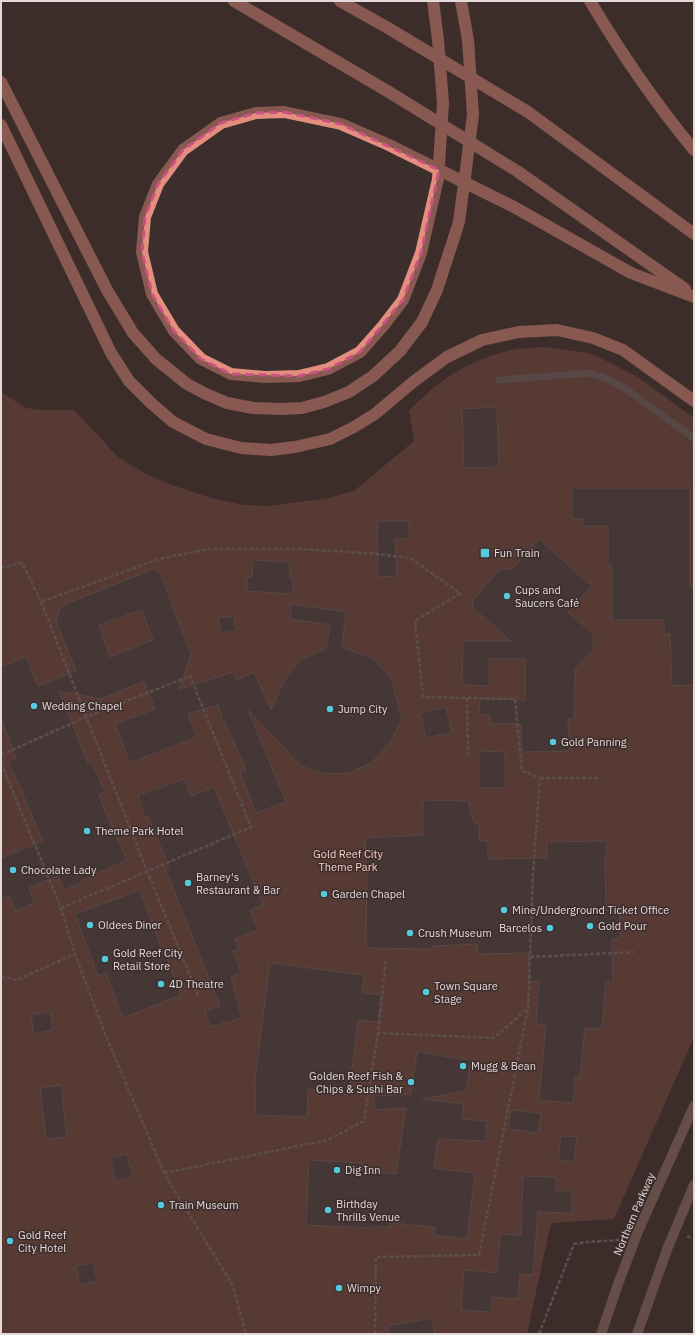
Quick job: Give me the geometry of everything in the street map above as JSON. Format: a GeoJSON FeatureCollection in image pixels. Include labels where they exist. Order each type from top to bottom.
{"type":"FeatureCollection","features":[{"type":"Feature","properties":{"kind":"highway"},"geometry":{"type":"LineString","coordinates":[[234,1],[389,92],[517,171],[694,296]]}},
{"type":"Feature","properties":{"kind":"highway"},"geometry":{"type":"LineString","coordinates":[[340,1],[528,112],[694,234]]}},
{"type":"Feature","properties":{"kind":"highway"},"geometry":{"type":"LineString","coordinates":[[433,1],[443,103],[438,179],[421,253],[403,300],[383,326],[360,352],[328,369],[299,376],[265,377],[231,374],[201,359],[174,331],[152,294],[142,252],[145,217],[158,184],[183,150],[221,123],[256,113],[284,112],[341,124],[389,145],[514,207],[631,273],[694,296]]}},
{"type":"Feature","properties":{"kind":"highway"},"geometry":{"type":"LineString","coordinates":[[1,82],[107,290],[133,333],[156,359],[187,384],[227,403],[253,408],[302,408],[324,402],[349,392],[373,376],[400,351],[422,322],[437,290],[459,222],[472,115],[468,40],[460,1]]}},
{"type":"Feature","properties":{"kind":"highway"},"geometry":{"type":"LineString","coordinates":[[590,1],[612,38],[662,110],[694,150]]}},
{"type":"Feature","properties":{"kind":"highway"},"geometry":{"type":"LineString","coordinates":[[1,125],[111,353],[126,376],[150,404],[173,422],[206,439],[241,448],[271,450],[295,447],[330,439],[354,428],[375,414],[446,357],[482,340],[519,332],[557,330],[593,338],[623,350],[694,401]]}},
{"type":"Feature","properties":{"kind":"main road","name":"Northern Parkway"},"geometry":{"type":"LineString","coordinates":[[601,1334],[637,1234],[694,1106]]}},
{"type":"Feature","properties":{"kind":"main road"},"geometry":{"type":"LineString","coordinates":[[637,1334],[668,1247],[694,1185]]}},
{"type":"Feature","properties":{"kind":"lane"},"geometry":{"type":"LineString","coordinates":[[499,380],[590,373],[608,379],[624,388],[694,438]]}},
{"type":"Feature","properties":{"kind":"path"},"geometry":{"type":"LineString","coordinates":[[41,602],[159,559],[208,549],[301,549],[410,558],[460,593],[415,621],[423,697],[515,699],[522,771],[540,778],[598,778]]}},
{"type":"Feature","properties":{"kind":"path"},"geometry":{"type":"LineString","coordinates":[[1,568],[22,564],[41,602],[147,871],[198,995]]}},
{"type":"Feature","properties":{"kind":"path"},"geometry":{"type":"LineString","coordinates":[[1,755],[86,717],[190,676],[251,827],[61,908]]}},
{"type":"Feature","properties":{"kind":"path"},"geometry":{"type":"LineString","coordinates":[[467,698],[468,755]]}},
{"type":"Feature","properties":{"kind":"path"},"geometry":{"type":"LineString","coordinates":[[1,763],[61,908],[75,954],[105,1034],[164,1173],[234,1286],[246,1334]]}},
{"type":"Feature","properties":{"kind":"path"},"geometry":{"type":"LineString","coordinates":[[376,1334],[376,1257],[479,1255],[528,1008],[533,874],[540,778]]}},
{"type":"Feature","properties":{"kind":"path"},"geometry":{"type":"LineString","coordinates":[[530,957],[634,952]]}},
{"type":"Feature","properties":{"kind":"path"},"geometry":{"type":"LineString","coordinates":[[1,977],[17,980],[75,954]]}},
{"type":"Feature","properties":{"kind":"path"},"geometry":{"type":"LineString","coordinates":[[164,1173],[328,1140],[364,1121],[378,1033],[386,960]]}},
{"type":"Feature","properties":{"kind":"path"},"geometry":{"type":"LineString","coordinates":[[378,1033],[494,1038],[528,1008]]}},
{"type":"Feature","properties":{"kind":"path"},"geometry":{"type":"LineString","coordinates":[[539,1334],[574,1244],[587,1242]]}},
{"type":"Feature","properties":{"kind":"highlighted area"},"geometry":{"type":"Polygon","coordinates":[[[284,112],[341,124],[439,170],[421,253],[403,300],[360,352],[328,369],[299,376],[231,374],[201,359],[174,331],[152,294],[142,252],[145,217],[158,184],[183,150],[221,123],[256,113],[284,112]]]}},
{"type":"Feature","properties":{"kind":"green space","name":"Gold Reef City Theme Park"},"geometry":{"type":"Polygon","coordinates":[[[544,347],[588,353],[611,363],[639,378],[694,418],[694,1037],[614,1219],[551,1223],[527,1334],[1,1334],[1,392],[26,408],[40,410],[74,410],[118,457],[146,474],[172,485],[211,498],[243,505],[270,506],[329,498],[354,491],[414,441],[409,411],[420,399],[445,379],[471,364],[501,353],[517,349],[544,347]]]}},
{"type":"Feature","properties":{"kind":"building"},"geometry":{"type":"Polygon","coordinates":[[[497,407],[499,467],[464,468],[462,409],[497,407]]]}},
{"type":"Feature","properties":{"kind":"building"},"geometry":{"type":"Polygon","coordinates":[[[572,488],[690,488],[690,587],[694,587],[694,685],[672,686],[670,634],[664,634],[664,620],[612,620],[612,563],[608,568],[608,526],[582,526],[583,519],[572,519],[572,488]]]}},
{"type":"Feature","properties":{"kind":"building"},"geometry":{"type":"Polygon","coordinates":[[[377,521],[409,521],[409,539],[395,539],[397,576],[378,577],[377,521]]]}},
{"type":"Feature","properties":{"kind":"building"},"geometry":{"type":"Polygon","coordinates":[[[539,539],[592,586],[568,612],[593,634],[593,650],[575,670],[574,719],[568,719],[569,751],[522,752],[521,724],[490,723],[490,715],[479,715],[480,699],[525,700],[525,659],[489,659],[489,686],[462,685],[463,641],[511,641],[473,608],[473,600],[500,569],[512,569],[539,539]]]}},
{"type":"Feature","properties":{"kind":"building"},"geometry":{"type":"Polygon","coordinates":[[[253,560],[290,562],[290,578],[293,578],[293,594],[247,591],[247,577],[252,577],[253,560]]]}},
{"type":"Feature","properties":{"kind":"building"},"geometry":{"type":"Polygon","coordinates":[[[153,569],[160,572],[191,655],[179,689],[234,672],[237,680],[254,672],[271,710],[286,677],[302,659],[326,649],[330,625],[291,619],[290,604],[346,612],[342,647],[374,659],[391,678],[402,718],[390,743],[371,763],[349,773],[324,774],[301,766],[248,710],[286,802],[256,813],[240,773],[246,770],[225,722],[223,722],[218,705],[188,714],[197,737],[130,763],[115,724],[155,709],[144,681],[101,699],[59,691],[88,763],[92,762],[105,792],[99,795],[127,860],[83,880],[84,882],[64,890],[58,876],[29,888],[35,903],[16,911],[9,896],[1,899],[1,858],[43,841],[22,793],[23,792],[8,762],[16,758],[1,718],[1,667],[26,657],[38,686],[76,671],[56,622],[61,606],[153,569]],[[142,610],[99,625],[110,657],[153,640],[142,610]]]}},
{"type":"Feature","properties":{"kind":"building"},"geometry":{"type":"Polygon","coordinates":[[[234,616],[236,631],[221,633],[218,618],[234,616]]]}},
{"type":"Feature","properties":{"kind":"building"},"geometry":{"type":"Polygon","coordinates":[[[446,707],[452,732],[426,738],[420,713],[446,707]]]}},
{"type":"Feature","properties":{"kind":"building"},"geometry":{"type":"Polygon","coordinates":[[[479,751],[505,752],[505,788],[479,788],[479,751]]]}},
{"type":"Feature","properties":{"kind":"building"},"geometry":{"type":"Polygon","coordinates":[[[185,779],[191,796],[214,787],[263,905],[250,910],[258,930],[235,939],[239,949],[233,951],[241,973],[231,977],[242,1018],[210,1027],[205,1011],[220,1006],[165,868],[169,867],[148,817],[145,817],[138,795],[185,779]]]}},
{"type":"Feature","properties":{"kind":"building"},"geometry":{"type":"Polygon","coordinates":[[[423,800],[468,801],[474,824],[479,823],[479,841],[488,841],[488,859],[547,858],[547,842],[607,841],[607,855],[605,855],[606,910],[620,910],[620,939],[612,939],[613,982],[606,982],[602,1029],[585,1028],[580,1077],[575,1076],[573,1103],[539,1100],[546,1025],[536,1024],[539,981],[531,982],[528,953],[477,954],[477,944],[433,946],[433,949],[366,948],[367,875],[365,838],[423,835],[423,800]]]}},
{"type":"Feature","properties":{"kind":"building"},"geometry":{"type":"Polygon","coordinates":[[[140,890],[164,956],[166,955],[181,995],[123,1018],[106,973],[98,976],[75,914],[140,890]]]}},
{"type":"Feature","properties":{"kind":"building"},"geometry":{"type":"Polygon","coordinates":[[[270,963],[364,975],[362,993],[381,995],[378,1022],[358,1020],[349,1095],[308,1089],[307,1117],[256,1115],[255,1079],[270,963]]]}},
{"type":"Feature","properties":{"kind":"building"},"geometry":{"type":"Polygon","coordinates":[[[50,1011],[53,1030],[34,1034],[31,1015],[50,1011]]]}},
{"type":"Feature","properties":{"kind":"building"},"geometry":{"type":"Polygon","coordinates":[[[417,1052],[471,1060],[466,1091],[422,1099],[464,1104],[461,1119],[487,1121],[486,1141],[438,1139],[434,1168],[475,1173],[467,1239],[434,1235],[435,1227],[391,1223],[391,1227],[373,1228],[306,1225],[309,1160],[362,1163],[362,1170],[396,1174],[406,1108],[375,1110],[374,1096],[411,1094],[417,1052]]]}},
{"type":"Feature","properties":{"kind":"building"},"geometry":{"type":"Polygon","coordinates":[[[61,1085],[67,1137],[46,1139],[40,1088],[61,1085]]]}},
{"type":"Feature","properties":{"kind":"building"},"geometry":{"type":"Polygon","coordinates":[[[511,1110],[541,1113],[538,1133],[508,1129],[511,1110]]]}},
{"type":"Feature","properties":{"kind":"building"},"geometry":{"type":"Polygon","coordinates":[[[561,1136],[577,1137],[574,1162],[558,1160],[561,1136]]]}},
{"type":"Feature","properties":{"kind":"building"},"geometry":{"type":"Polygon","coordinates":[[[127,1154],[133,1177],[116,1181],[110,1158],[127,1154]]]}},
{"type":"Feature","properties":{"kind":"building"},"geometry":{"type":"Polygon","coordinates":[[[523,1176],[556,1177],[556,1191],[572,1191],[572,1213],[538,1212],[533,1275],[520,1274],[518,1299],[492,1297],[491,1312],[461,1310],[464,1270],[497,1273],[500,1234],[521,1235],[523,1176]]]}},
{"type":"Feature","properties":{"kind":"building"},"geometry":{"type":"Polygon","coordinates":[[[93,1263],[97,1281],[80,1285],[76,1266],[93,1263]]]}},
{"type":"Feature","properties":{"kind":"building"},"geometry":{"type":"Polygon","coordinates":[[[432,1318],[435,1334],[388,1334],[387,1326],[432,1318]]]}},
{"type":"Feature","properties":{"kind":"place","name":"Fun Train"},"geometry":{"type":"Point","coordinates":[485,553]}},
{"type":"Feature","properties":{"kind":"place","name":"Cups and Saucers Café"},"geometry":{"type":"Point","coordinates":[507,596]}},
{"type":"Feature","properties":{"kind":"place","name":"Wedding Chapel"},"geometry":{"type":"Point","coordinates":[34,706]}},
{"type":"Feature","properties":{"kind":"place","name":"Jump City"},"geometry":{"type":"Point","coordinates":[330,709]}},
{"type":"Feature","properties":{"kind":"place","name":"Gold Panning"},"geometry":{"type":"Point","coordinates":[553,742]}},
{"type":"Feature","properties":{"kind":"place","name":"Theme Park Hotel"},"geometry":{"type":"Point","coordinates":[87,831]}},
{"type":"Feature","properties":{"kind":"place","name":"Chocolate Lady"},"geometry":{"type":"Point","coordinates":[13,870]}},
{"type":"Feature","properties":{"kind":"place","name":"Barney's Restaurant & Bar"},"geometry":{"type":"Point","coordinates":[188,883]}},
{"type":"Feature","properties":{"kind":"place","name":"Garden Chapel"},"geometry":{"type":"Point","coordinates":[324,894]}},
{"type":"Feature","properties":{"kind":"place","name":"Mine/Underground Ticket Office"},"geometry":{"type":"Point","coordinates":[504,910]}},
{"type":"Feature","properties":{"kind":"place","name":"Oldees Diner"},"geometry":{"type":"Point","coordinates":[90,925]}},
{"type":"Feature","properties":{"kind":"place","name":"Gold Pour"},"geometry":{"type":"Point","coordinates":[590,926]}},
{"type":"Feature","properties":{"kind":"place","name":"Barcelos"},"geometry":{"type":"Point","coordinates":[550,928]}},
{"type":"Feature","properties":{"kind":"place","name":"Crush Museum"},"geometry":{"type":"Point","coordinates":[410,933]}},
{"type":"Feature","properties":{"kind":"place","name":"Gold Reef City Retail Store"},"geometry":{"type":"Point","coordinates":[105,959]}},
{"type":"Feature","properties":{"kind":"place","name":"4D Theatre"},"geometry":{"type":"Point","coordinates":[161,984]}},
{"type":"Feature","properties":{"kind":"place","name":"Town Square Stage"},"geometry":{"type":"Point","coordinates":[426,992]}},
{"type":"Feature","properties":{"kind":"place","name":"Mugg & Bean"},"geometry":{"type":"Point","coordinates":[463,1066]}},
{"type":"Feature","properties":{"kind":"place","name":"Golden Reef Fish & Chips & Sushi Bar"},"geometry":{"type":"Point","coordinates":[411,1082]}},
{"type":"Feature","properties":{"kind":"place","name":"Dig Inn"},"geometry":{"type":"Point","coordinates":[337,1170]}},
{"type":"Feature","properties":{"kind":"place","name":"Train Museum"},"geometry":{"type":"Point","coordinates":[161,1205]}},
{"type":"Feature","properties":{"kind":"place","name":"Birthday Thrills Venue"},"geometry":{"type":"Point","coordinates":[328,1210]}},
{"type":"Feature","properties":{"kind":"place","name":"Gold Reef City Hotel"},"geometry":{"type":"Point","coordinates":[10,1241]}},
{"type":"Feature","properties":{"kind":"place","name":"Wimpy"},"geometry":{"type":"Point","coordinates":[339,1288]}}]}
